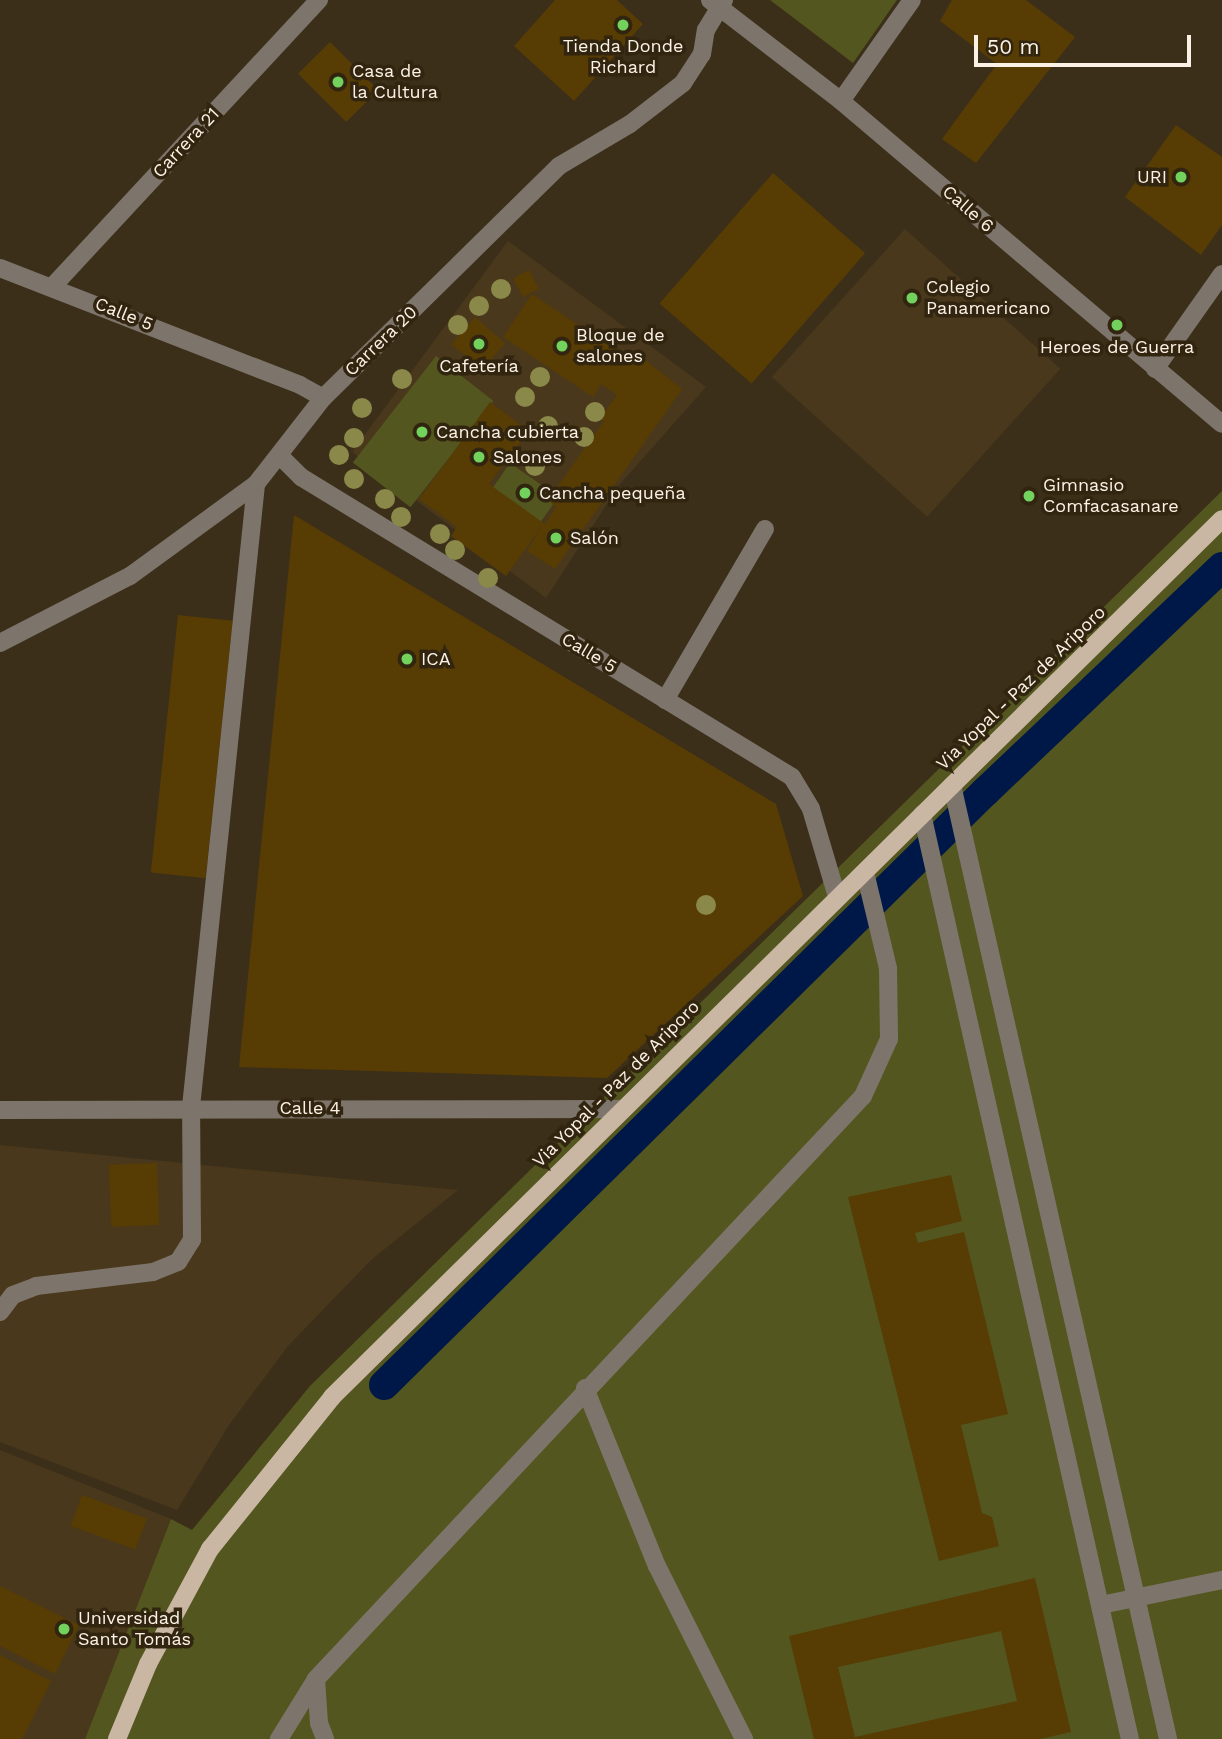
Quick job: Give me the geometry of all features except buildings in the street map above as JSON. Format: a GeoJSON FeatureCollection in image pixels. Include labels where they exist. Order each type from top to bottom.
{"type":"FeatureCollection","features":[{"type":"Feature","properties":{"kind":"main road","name":"Via Yopal - Paz de Ariporo"},"geometry":{"type":"LineString","coordinates":[[117,1739],[148,1664],[210,1549],[332,1397],[619,1109],[837,897],[866,873],[1222,519]]}},
{"type":"Feature","properties":{"kind":"street","name":"Carrera 21"},"geometry":{"type":"LineString","coordinates":[[53,286],[319,0]]}},
{"type":"Feature","properties":{"kind":"street"},"geometry":{"type":"LineString","coordinates":[[841,101],[912,0]]}},
{"type":"Feature","properties":{"kind":"street","name":"Calle 6"},"geometry":{"type":"LineString","coordinates":[[718,2],[841,101],[1222,424]]}},
{"type":"Feature","properties":{"kind":"street","name":"Carrera 20"},"geometry":{"type":"LineString","coordinates":[[0,643],[130,576],[256,484],[323,398],[559,166],[630,124],[683,83],[702,54],[706,30],[718,2]]}},
{"type":"Feature","properties":{"kind":"street","name":"Calle 5"},"geometry":{"type":"LineString","coordinates":[[0,268],[53,286],[300,385],[323,398]]}},
{"type":"Feature","properties":{"kind":"street"},"geometry":{"type":"LineString","coordinates":[[1156,369],[1222,274]]}},
{"type":"Feature","properties":{"kind":"street","name":"Calle 5"},"geometry":{"type":"LineString","coordinates":[[280,456],[301,477],[792,777],[811,809],[837,897]]}},
{"type":"Feature","properties":{"kind":"street"},"geometry":{"type":"LineString","coordinates":[[0,1312],[13,1295],[36,1286],[153,1272],[177,1262],[192,1240],[191,1107],[256,484]]}},
{"type":"Feature","properties":{"kind":"street"},"geometry":{"type":"LineString","coordinates":[[665,700],[765,529]]}},
{"type":"Feature","properties":{"kind":"street"},"geometry":{"type":"LineString","coordinates":[[952,786],[1168,1739]]}},
{"type":"Feature","properties":{"kind":"street"},"geometry":{"type":"LineString","coordinates":[[922,816],[1130,1739]]}},
{"type":"Feature","properties":{"kind":"street"},"geometry":{"type":"LineString","coordinates":[[279,1739],[316,1679],[585,1388],[863,1096],[889,1039],[888,968],[866,873]]}},
{"type":"Feature","properties":{"kind":"street","name":"Calle 4"},"geometry":{"type":"LineString","coordinates":[[0,1110],[191,1107],[619,1109]]}},
{"type":"Feature","properties":{"kind":"street"},"geometry":{"type":"LineString","coordinates":[[585,1388],[657,1566],[744,1739]]}},
{"type":"Feature","properties":{"kind":"street"},"geometry":{"type":"LineString","coordinates":[[1101,1605],[1222,1580]]}},
{"type":"Feature","properties":{"kind":"street"},"geometry":{"type":"LineString","coordinates":[[316,1679],[319,1723],[325,1739]]}},
{"type":"Feature","properties":{"kind":"shaded area","name":"Colegio Panamericano"},"geometry":{"type":"Polygon","coordinates":[[[905,229],[1060,369],[927,517],[772,377],[905,229]]]}},
{"type":"Feature","properties":{"kind":"shaded area"},"geometry":{"type":"Polygon","coordinates":[[[508,241],[706,387],[620,484],[546,598],[352,452],[508,241]]]}},
{"type":"Feature","properties":{"kind":"shaded area"},"geometry":{"type":"Polygon","coordinates":[[[0,1145],[458,1190],[371,1260],[288,1346],[229,1425],[177,1510],[0,1442],[0,1145]]]}},
{"type":"Feature","properties":{"kind":"shaded area","name":"Universidad Santo Tomás"},"geometry":{"type":"Polygon","coordinates":[[[0,1450],[171,1519],[85,1739],[0,1739],[0,1450]]]}},
{"type":"Feature","properties":{"kind":"green space"},"geometry":{"type":"Polygon","coordinates":[[[770,0],[897,0],[853,63],[770,0]]]}},
{"type":"Feature","properties":{"kind":"green space","name":"Cancha cubierta"},"geometry":{"type":"Polygon","coordinates":[[[436,356],[494,401],[410,507],[353,462],[436,356]]]}},
{"type":"Feature","properties":{"kind":"green space","name":"Cancha pequeña"},"geometry":{"type":"Polygon","coordinates":[[[510,463],[558,497],[540,523],[492,489],[510,463]]]}},
{"type":"Feature","properties":{"kind":"green space"},"geometry":{"type":"Polygon","coordinates":[[[1222,491],[1222,1739],[85,1739],[171,1519],[192,1530],[310,1386],[1222,491]]]}},
{"type":"Feature","properties":{"kind":"waterway"},"geometry":{"type":"LineString","coordinates":[[384,1385],[985,792],[1222,567]]}},
{"type":"Feature","properties":{"kind":"place","name":"Tienda Donde Richard"},"geometry":{"type":"Point","coordinates":[623,25]}},
{"type":"Feature","properties":{"kind":"place","name":"Casa de la Cultura"},"geometry":{"type":"Point","coordinates":[338,82]}},
{"type":"Feature","properties":{"kind":"place","name":"URI"},"geometry":{"type":"Point","coordinates":[1181,177]}},
{"type":"Feature","properties":{"kind":"place","name":"Colegio Panamericano"},"geometry":{"type":"Point","coordinates":[912,298]}},
{"type":"Feature","properties":{"kind":"place","name":"Heroes de Guerra"},"geometry":{"type":"Point","coordinates":[1117,325]}},
{"type":"Feature","properties":{"kind":"place","name":"Cafetería"},"geometry":{"type":"Point","coordinates":[479,344]}},
{"type":"Feature","properties":{"kind":"place","name":"Bloque de salones"},"geometry":{"type":"Point","coordinates":[562,346]}},
{"type":"Feature","properties":{"kind":"place","name":"Cancha cubierta"},"geometry":{"type":"Point","coordinates":[422,432]}},
{"type":"Feature","properties":{"kind":"place","name":"Salones"},"geometry":{"type":"Point","coordinates":[479,457]}},
{"type":"Feature","properties":{"kind":"place","name":"Cancha pequeña"},"geometry":{"type":"Point","coordinates":[525,493]}},
{"type":"Feature","properties":{"kind":"place","name":"Gimnasio Comfacasanare"},"geometry":{"type":"Point","coordinates":[1029,496]}},
{"type":"Feature","properties":{"kind":"place","name":"Salón"},"geometry":{"type":"Point","coordinates":[556,538]}},
{"type":"Feature","properties":{"kind":"place","name":"ICA"},"geometry":{"type":"Point","coordinates":[407,659]}},
{"type":"Feature","properties":{"kind":"place","name":"Universidad Santo Tomás"},"geometry":{"type":"Point","coordinates":[64,1629]}}]}
